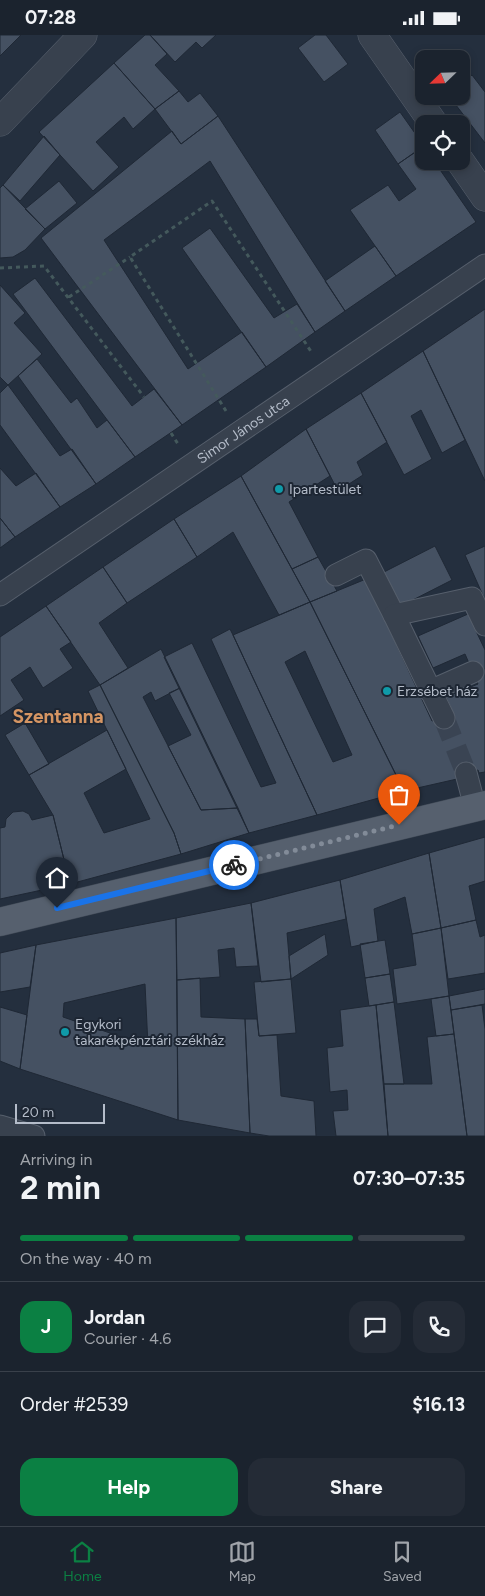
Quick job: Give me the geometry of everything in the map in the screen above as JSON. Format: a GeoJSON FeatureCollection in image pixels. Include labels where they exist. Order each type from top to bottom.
{"type":"FeatureCollection","features":[{"type":"Feature","properties":{"kind":"main road"},"geometry":{"type":"LineString","coordinates":[[0,922],[480,806]]}},
{"type":"Feature","properties":{"kind":"street"},"geometry":{"type":"LineString","coordinates":[[0,122],[83,35]]}},
{"type":"Feature","properties":{"kind":"street"},"geometry":{"type":"LineString","coordinates":[[372,35],[428,115]]}},
{"type":"Feature","properties":{"kind":"street"},"geometry":{"type":"LineString","coordinates":[[466,170],[485,197]]}},
{"type":"Feature","properties":{"kind":"street","name":"Simor János utca"},"geometry":{"type":"LineString","coordinates":[[0,595],[485,265]]}},
{"type":"Feature","properties":{"kind":"street"},"geometry":{"type":"LineString","coordinates":[[336,575],[366,560],[444,718]]}},
{"type":"Feature","properties":{"kind":"street"},"geometry":{"type":"LineString","coordinates":[[394,615],[472,598],[485,625]]}},
{"type":"Feature","properties":{"kind":"street"},"geometry":{"type":"LineString","coordinates":[[430,691],[473,672]]}},
{"type":"Feature","properties":{"kind":"street"},"geometry":{"type":"LineString","coordinates":[[466,773],[480,806]]}},
{"type":"Feature","properties":{"kind":"street"},"geometry":{"type":"LineString","coordinates":[[0,1126],[34,1136]]}},
{"type":"Feature","properties":{"kind":"path"},"geometry":{"type":"LineString","coordinates":[[69,297],[212,201],[326,374]]}},
{"type":"Feature","properties":{"kind":"path"},"geometry":{"type":"LineString","coordinates":[[130,257],[240,433]]}},
{"type":"Feature","properties":{"kind":"path"},"geometry":{"type":"LineString","coordinates":[[0,268],[44,266],[144,397]]}},
{"type":"Feature","properties":{"kind":"building"},"geometry":{"type":"Polygon","coordinates":[[[0,35],[21,35],[0,56],[0,35]]]}},
{"type":"Feature","properties":{"kind":"building"},"geometry":{"type":"Polygon","coordinates":[[[145,35],[150,35],[167,54],[155,65],[179,91],[155,109],[114,63],[145,35]]]}},
{"type":"Feature","properties":{"kind":"building"},"geometry":{"type":"Polygon","coordinates":[[[150,35],[216,35],[202,48],[196,42],[175,62],[150,35]]]}},
{"type":"Feature","properties":{"kind":"building"},"geometry":{"type":"Polygon","coordinates":[[[315,35],[326,35],[348,64],[324,82],[298,48],[315,35]]]}},
{"type":"Feature","properties":{"kind":"building"},"geometry":{"type":"Polygon","coordinates":[[[114,63],[155,109],[133,129],[124,117],[96,142],[119,167],[93,191],[39,132],[114,63]]]}},
{"type":"Feature","properties":{"kind":"building"},"geometry":{"type":"Polygon","coordinates":[[[472,75],[485,92],[485,143],[470,123],[470,115],[464,115],[456,105],[470,105],[470,77],[472,75]]]}},
{"type":"Feature","properties":{"kind":"building"},"geometry":{"type":"Polygon","coordinates":[[[179,91],[188,102],[200,93],[218,116],[181,144],[155,109],[179,91]]]}},
{"type":"Feature","properties":{"kind":"building"},"geometry":{"type":"Polygon","coordinates":[[[400,112],[415,133],[415,152],[398,164],[375,130],[400,112]]]}},
{"type":"Feature","properties":{"kind":"building"},"geometry":{"type":"Polygon","coordinates":[[[218,116],[345,311],[315,332],[210,161],[104,240],[188,369],[242,332],[266,367],[182,425],[41,238],[172,131],[181,144],[218,116]]]}},
{"type":"Feature","properties":{"kind":"building"},"geometry":{"type":"Polygon","coordinates":[[[44,136],[60,155],[20,201],[3,185],[44,136]]]}},
{"type":"Feature","properties":{"kind":"building"},"geometry":{"type":"Polygon","coordinates":[[[415,152],[415,170],[440,170],[476,222],[396,276],[350,210],[388,185],[399,201],[416,189],[398,164],[415,152]]]}},
{"type":"Feature","properties":{"kind":"building"},"geometry":{"type":"Polygon","coordinates":[[[59,181],[77,203],[45,229],[25,209],[59,181]]]}},
{"type":"Feature","properties":{"kind":"building"},"geometry":{"type":"Polygon","coordinates":[[[3,185],[45,229],[25,250],[13,257],[0,258],[0,188],[3,185]]]}},
{"type":"Feature","properties":{"kind":"building"},"geometry":{"type":"Polygon","coordinates":[[[210,228],[274,318],[297,304],[315,332],[266,367],[182,248],[210,228]]]}},
{"type":"Feature","properties":{"kind":"building"},"geometry":{"type":"Polygon","coordinates":[[[375,246],[396,276],[345,311],[325,281],[375,246]]]}},
{"type":"Feature","properties":{"kind":"building"},"geometry":{"type":"Polygon","coordinates":[[[35,278],[132,406],[154,389],[182,425],[135,457],[13,294],[35,278]]]}},
{"type":"Feature","properties":{"kind":"building"},"geometry":{"type":"Polygon","coordinates":[[[0,285],[25,313],[14,323],[42,354],[8,385],[0,377],[0,285]]]}},
{"type":"Feature","properties":{"kind":"building"},"geometry":{"type":"Polygon","coordinates":[[[485,309],[485,481],[423,351],[485,309]]]}},
{"type":"Feature","properties":{"kind":"building"},"geometry":{"type":"Polygon","coordinates":[[[423,351],[465,440],[442,453],[421,410],[411,416],[432,459],[404,475],[361,393],[423,351]]]}},
{"type":"Feature","properties":{"kind":"building"},"geometry":{"type":"Polygon","coordinates":[[[37,359],[71,403],[77,398],[97,428],[107,420],[135,457],[96,484],[18,376],[37,359]]]}},
{"type":"Feature","properties":{"kind":"building"},"geometry":{"type":"Polygon","coordinates":[[[8,385],[60,456],[72,449],[96,484],[60,507],[0,425],[0,393],[8,385]]]}},
{"type":"Feature","properties":{"kind":"building"},"geometry":{"type":"Polygon","coordinates":[[[361,393],[387,442],[357,462],[363,475],[338,491],[306,429],[361,393]]]}},
{"type":"Feature","properties":{"kind":"building","name":"Ipartestület"},"geometry":{"type":"Polygon","coordinates":[[[306,429],[330,476],[289,502],[318,557],[292,569],[241,476],[306,429]]]}},
{"type":"Feature","properties":{"kind":"building"},"geometry":{"type":"Polygon","coordinates":[[[0,468],[16,486],[36,473],[60,507],[15,537],[0,518],[0,468]]]}},
{"type":"Feature","properties":{"kind":"building"},"geometry":{"type":"Polygon","coordinates":[[[241,476],[310,602],[279,615],[233,532],[197,557],[174,519],[241,476]]]}},
{"type":"Feature","properties":{"kind":"building"},"geometry":{"type":"Polygon","coordinates":[[[0,518],[15,537],[0,548],[0,518]]]}},
{"type":"Feature","properties":{"kind":"building"},"geometry":{"type":"Polygon","coordinates":[[[174,519],[197,557],[127,603],[103,567],[174,519]]]}},
{"type":"Feature","properties":{"kind":"building"},"geometry":{"type":"Polygon","coordinates":[[[435,546],[452,580],[401,606],[384,572],[435,546]]]}},
{"type":"Feature","properties":{"kind":"building"},"geometry":{"type":"Polygon","coordinates":[[[485,546],[485,600],[465,555],[485,546]]]}},
{"type":"Feature","properties":{"kind":"building"},"geometry":{"type":"Polygon","coordinates":[[[318,557],[337,591],[310,602],[292,569],[318,557]]]}},
{"type":"Feature","properties":{"kind":"building"},"geometry":{"type":"Polygon","coordinates":[[[103,567],[127,603],[99,623],[128,668],[100,685],[46,606],[103,567]]]}},
{"type":"Feature","properties":{"kind":"building","name":"Erzsébet ház"},"geometry":{"type":"Polygon","coordinates":[[[366,579],[432,721],[454,715],[446,697],[478,684],[465,654],[433,668],[418,636],[468,614],[485,650],[485,772],[479,773],[478,770],[456,776],[457,779],[404,791],[310,602],[366,579]]]}},
{"type":"Feature","properties":{"kind":"building"},"geometry":{"type":"Polygon","coordinates":[[[310,602],[404,791],[317,815],[233,635],[310,602]],[[305,651],[285,662],[333,762],[352,755],[305,651]]]}},
{"type":"Feature","properties":{"kind":"building"},"geometry":{"type":"Polygon","coordinates":[[[46,606],[71,642],[60,649],[73,668],[43,688],[30,667],[11,680],[24,700],[0,716],[0,637],[46,606]]]}},
{"type":"Feature","properties":{"kind":"building"},"geometry":{"type":"Polygon","coordinates":[[[230,629],[317,815],[249,833],[164,657],[192,643],[261,787],[276,783],[211,639],[230,629]]]}},
{"type":"Feature","properties":{"kind":"building"},"geometry":{"type":"Polygon","coordinates":[[[161,649],[180,688],[155,701],[151,692],[143,697],[201,810],[238,808],[249,833],[181,854],[174,833],[100,685],[161,649]]]}},
{"type":"Feature","properties":{"kind":"building"},"geometry":{"type":"Polygon","coordinates":[[[100,685],[174,833],[181,854],[70,884],[53,815],[29,775],[107,730],[88,691],[100,685]],[[126,769],[84,793],[104,833],[150,819],[126,769]]]}},
{"type":"Feature","properties":{"kind":"building"},"geometry":{"type":"Polygon","coordinates":[[[180,688],[238,808],[201,810],[168,746],[191,735],[169,693],[180,688]]]}},
{"type":"Feature","properties":{"kind":"building"},"geometry":{"type":"Polygon","coordinates":[[[25,723],[49,764],[29,775],[5,735],[25,723]]]}},
{"type":"Feature","properties":{"kind":"building"},"geometry":{"type":"Polygon","coordinates":[[[23,811],[29,814],[32,820],[53,815],[70,884],[0,899],[0,828],[5,827],[6,819],[13,812],[23,811]]]}},
{"type":"Feature","properties":{"kind":"building"},"geometry":{"type":"Polygon","coordinates":[[[485,837],[485,881],[469,886],[476,920],[441,928],[429,853],[485,837]]]}},
{"type":"Feature","properties":{"kind":"building"},"geometry":{"type":"Polygon","coordinates":[[[429,853],[441,928],[412,934],[405,897],[374,909],[378,941],[351,947],[340,880],[429,853]]]}},
{"type":"Feature","properties":{"kind":"building"},"geometry":{"type":"Polygon","coordinates":[[[340,880],[346,919],[287,933],[291,979],[261,982],[251,903],[340,880]]]}},
{"type":"Feature","properties":{"kind":"building"},"geometry":{"type":"Polygon","coordinates":[[[251,903],[258,966],[236,967],[234,948],[218,950],[220,977],[177,980],[176,918],[251,903]]]}},
{"type":"Feature","properties":{"kind":"building","name":"Egykori takarékpénztári székház"},"geometry":{"type":"Polygon","coordinates":[[[176,918],[178,1120],[20,1069],[36,945],[176,918]],[[145,984],[64,1003],[63,1017],[148,1046],[145,984]]]}},
{"type":"Feature","properties":{"kind":"building"},"geometry":{"type":"Polygon","coordinates":[[[476,920],[480,937],[485,935],[485,973],[448,979],[441,928],[476,920]]]}},
{"type":"Feature","properties":{"kind":"building"},"geometry":{"type":"Polygon","coordinates":[[[441,928],[449,996],[397,1004],[393,969],[416,965],[412,934],[441,928]]]}},
{"type":"Feature","properties":{"kind":"building"},"geometry":{"type":"Polygon","coordinates":[[[325,934],[328,955],[291,979],[289,956],[325,934]]]}},
{"type":"Feature","properties":{"kind":"building"},"geometry":{"type":"Polygon","coordinates":[[[385,940],[390,974],[365,978],[360,944],[385,940]]]}},
{"type":"Feature","properties":{"kind":"building"},"geometry":{"type":"Polygon","coordinates":[[[36,945],[30,987],[0,992],[0,953],[36,945]]]}},
{"type":"Feature","properties":{"kind":"building"},"geometry":{"type":"Polygon","coordinates":[[[390,974],[394,1002],[369,1006],[365,978],[390,974]]]}},
{"type":"Feature","properties":{"kind":"building"},"geometry":{"type":"Polygon","coordinates":[[[200,978],[201,1017],[245,1019],[250,1133],[178,1120],[177,980],[200,978]]]}},
{"type":"Feature","properties":{"kind":"building"},"geometry":{"type":"Polygon","coordinates":[[[291,979],[296,1033],[259,1036],[254,982],[291,979]]]}},
{"type":"Feature","properties":{"kind":"building"},"geometry":{"type":"Polygon","coordinates":[[[485,989],[485,1004],[451,1010],[449,996],[485,989]]]}},
{"type":"Feature","properties":{"kind":"building"},"geometry":{"type":"Polygon","coordinates":[[[449,996],[454,1034],[436,1036],[431,999],[449,996]]]}},
{"type":"Feature","properties":{"kind":"building"},"geometry":{"type":"Polygon","coordinates":[[[394,1002],[404,1084],[384,1084],[376,1005],[394,1002]]]}},
{"type":"Feature","properties":{"kind":"building"},"geometry":{"type":"Polygon","coordinates":[[[376,1005],[388,1136],[336,1136],[333,1111],[348,1110],[347,1090],[330,1092],[327,1048],[343,1046],[340,1010],[376,1005]]]}},
{"type":"Feature","properties":{"kind":"building"},"geometry":{"type":"Polygon","coordinates":[[[482,1005],[485,1029],[485,1136],[467,1136],[451,1010],[482,1005]]]}},
{"type":"Feature","properties":{"kind":"building"},"geometry":{"type":"Polygon","coordinates":[[[0,1007],[27,1015],[20,1069],[0,1061],[0,1007]]]}},
{"type":"Feature","properties":{"kind":"building"},"geometry":{"type":"Polygon","coordinates":[[[245,1019],[257,1019],[259,1036],[277,1035],[281,1096],[314,1101],[316,1136],[269,1136],[250,1133],[245,1019]]]}},
{"type":"Feature","properties":{"kind":"building"},"geometry":{"type":"Polygon","coordinates":[[[454,1034],[467,1136],[388,1136],[384,1084],[432,1084],[427,1037],[454,1034]]]}},
{"type":"Feature","properties":{"kind":"tunnel"},"geometry":{"type":"LineString","coordinates":[[444,718],[466,773]]}},
{"type":"Feature","properties":{"kind":"way so far"},"geometry":{"type":"LineString","coordinates":[[234,865],[399,825]]}},
{"type":"Feature","properties":{"kind":"place","name":"Ipartestület"},"geometry":{"type":"Point","coordinates":[279,489]}},
{"type":"Feature","properties":{"kind":"place","name":"Erzsébet ház"},"geometry":{"type":"Point","coordinates":[387,691]}},
{"type":"Feature","properties":{"kind":"place","name":"Egykori takarékpénztári székház"},"geometry":{"type":"Point","coordinates":[65,1032]}},
{"type":"Feature","properties":{"kind":"district","name":"Szentanna"},"geometry":{"type":"Point","coordinates":[58,716]}},
{"type":"Feature","properties":{"kind":"route"},"geometry":{"type":"LineString","coordinates":[[57,908],[234,865]]}}]}
